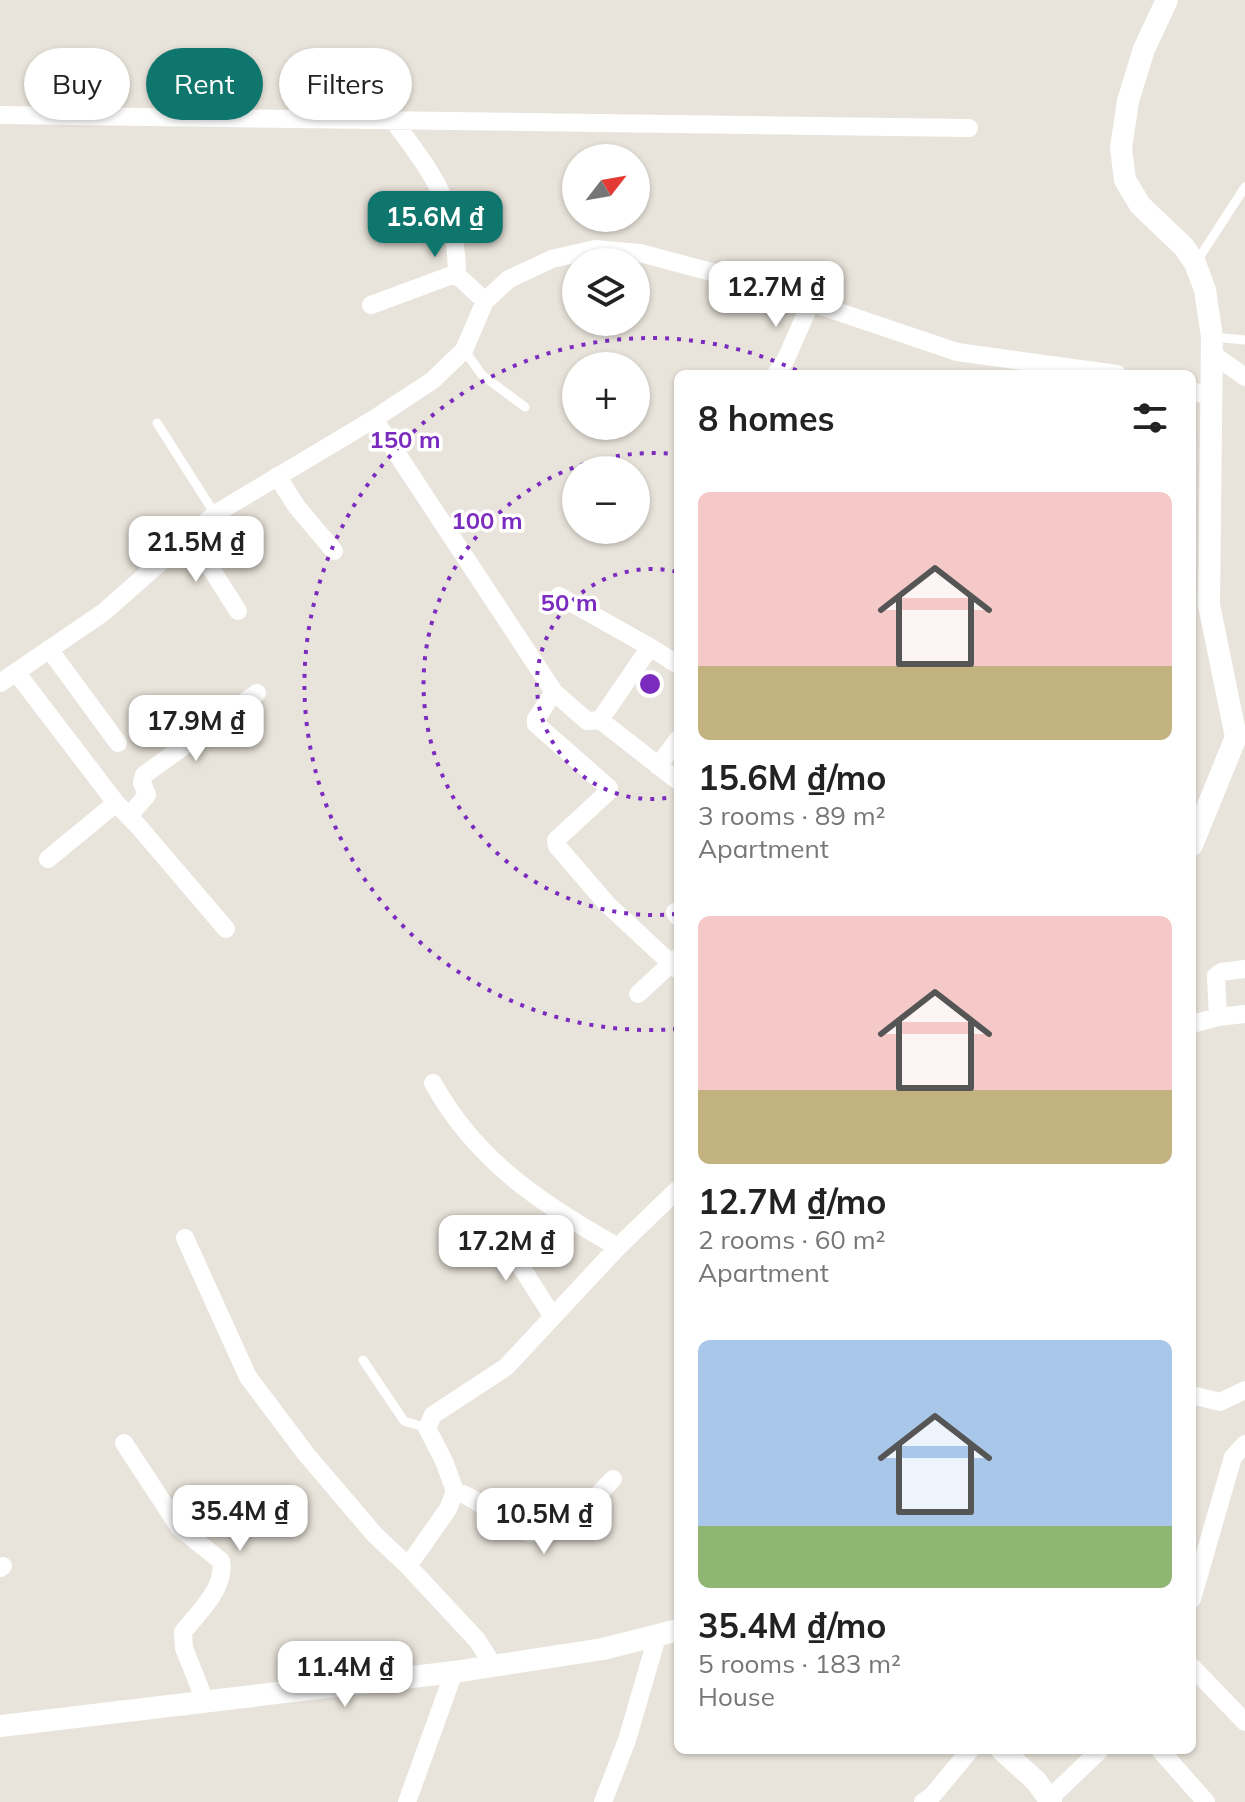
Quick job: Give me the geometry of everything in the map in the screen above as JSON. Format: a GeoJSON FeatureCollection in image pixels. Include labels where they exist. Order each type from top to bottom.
{"type":"FeatureCollection","features":[{"type":"Feature","properties":{"kind":"street"},"geometry":{"type":"LineString","coordinates":[[1167,0],[1144,49],[1128,101],[1121,148],[1125,180],[1140,205],[1184,247],[1195,263],[1205,290],[1213,346],[1202,394],[1209,605],[1240,737],[1196,836]]}},
{"type":"Feature","properties":{"kind":"street"},"geometry":{"type":"LineString","coordinates":[[0,115],[279,119]]}},
{"type":"Feature","properties":{"kind":"street"},"geometry":{"type":"LineString","coordinates":[[393,120],[969,128]]}},
{"type":"Feature","properties":{"kind":"street"},"geometry":{"type":"LineString","coordinates":[[393,120],[429,170],[449,208],[454,228],[457,275],[485,301]]}},
{"type":"Feature","properties":{"kind":"street"},"geometry":{"type":"LineString","coordinates":[[226,929],[4,679],[104,612],[215,514],[433,380],[464,350],[485,301],[509,279],[552,259],[595,249],[640,253],[753,283],[957,352],[1088,370]]}},
{"type":"Feature","properties":{"kind":"street"},"geometry":{"type":"LineString","coordinates":[[371,305],[457,275]]}},
{"type":"Feature","properties":{"kind":"street"},"geometry":{"type":"LineString","coordinates":[[779,370],[811,302]]}},
{"type":"Feature","properties":{"kind":"street"},"geometry":{"type":"LineString","coordinates":[[1213,346],[1245,377]]}},
{"type":"Feature","properties":{"kind":"street"},"geometry":{"type":"LineString","coordinates":[[374,419],[554,692],[587,721],[600,720],[674,778]]}},
{"type":"Feature","properties":{"kind":"street"},"geometry":{"type":"LineString","coordinates":[[277,476],[297,507],[334,551]]}},
{"type":"Feature","properties":{"kind":"street"},"geometry":{"type":"LineString","coordinates":[[189,534],[238,611]]}},
{"type":"Feature","properties":{"kind":"street"},"geometry":{"type":"LineString","coordinates":[[559,596],[674,662]]}},
{"type":"Feature","properties":{"kind":"street"},"geometry":{"type":"LineString","coordinates":[[600,720],[650,647]]}},
{"type":"Feature","properties":{"kind":"street"},"geometry":{"type":"LineString","coordinates":[[49,649],[118,743]]}},
{"type":"Feature","properties":{"kind":"street"},"geometry":{"type":"LineString","coordinates":[[554,692],[536,719],[536,724],[609,788],[555,843],[607,904],[674,962]]}},
{"type":"Feature","properties":{"kind":"street"},"geometry":{"type":"LineString","coordinates":[[48,859],[147,795],[142,783],[144,775],[257,693]]}},
{"type":"Feature","properties":{"kind":"street"},"geometry":{"type":"LineString","coordinates":[[658,766],[674,744]]}},
{"type":"Feature","properties":{"kind":"street"},"geometry":{"type":"LineString","coordinates":[[638,994],[674,966]]}},
{"type":"Feature","properties":{"kind":"street"},"geometry":{"type":"LineString","coordinates":[[1218,1017],[1216,976],[1221,972],[1245,969]]}},
{"type":"Feature","properties":{"kind":"street"},"geometry":{"type":"LineString","coordinates":[[1196,1023],[1245,1014]]}},
{"type":"Feature","properties":{"kind":"street"},"geometry":{"type":"LineString","coordinates":[[433,1083],[449,1113],[481,1150],[524,1190],[570,1221],[618,1247]]}},
{"type":"Feature","properties":{"kind":"street"},"geometry":{"type":"LineString","coordinates":[[408,1566],[448,1509],[455,1491],[427,1428],[433,1415],[506,1367],[618,1247],[674,1193]]}},
{"type":"Feature","properties":{"kind":"street"},"geometry":{"type":"LineString","coordinates":[[495,1226],[553,1317]]}},
{"type":"Feature","properties":{"kind":"street"},"geometry":{"type":"LineString","coordinates":[[185,1238],[248,1377],[306,1454],[375,1535],[477,1640],[493,1665]]}},
{"type":"Feature","properties":{"kind":"street"},"geometry":{"type":"LineString","coordinates":[[1196,1396],[1220,1402],[1245,1390]]}},
{"type":"Feature","properties":{"kind":"street"},"geometry":{"type":"LineString","coordinates":[[124,1443],[179,1527],[221,1561],[223,1572],[215,1591],[183,1632],[184,1648],[205,1701]]}},
{"type":"Feature","properties":{"kind":"street"},"geometry":{"type":"LineString","coordinates":[[1196,1585],[1233,1457],[1245,1444]]}},
{"type":"Feature","properties":{"kind":"street"},"geometry":{"type":"LineString","coordinates":[[455,1491],[471,1496],[526,1534],[542,1536],[574,1518],[613,1479]]}},
{"type":"Feature","properties":{"kind":"street"},"geometry":{"type":"LineString","coordinates":[[0,1726],[454,1672],[603,1649],[667,1634]]}},
{"type":"Feature","properties":{"kind":"street"},"geometry":{"type":"LineString","coordinates":[[603,1802],[667,1634]]}},
{"type":"Feature","properties":{"kind":"street"},"geometry":{"type":"LineString","coordinates":[[1196,1671],[1245,1722]]}},
{"type":"Feature","properties":{"kind":"street"},"geometry":{"type":"LineString","coordinates":[[407,1802],[454,1672]]}},
{"type":"Feature","properties":{"kind":"street"},"geometry":{"type":"LineString","coordinates":[[923,1802],[932,1796],[967,1754]]}},
{"type":"Feature","properties":{"kind":"street"},"geometry":{"type":"LineString","coordinates":[[1006,1754],[1036,1781],[1050,1800],[1096,1754]]}},
{"type":"Feature","properties":{"kind":"street"},"geometry":{"type":"LineString","coordinates":[[1164,1754],[1206,1802]]}},
{"type":"Feature","properties":{"kind":"lane"},"geometry":{"type":"LineString","coordinates":[[1195,263],[1245,187]]}},
{"type":"Feature","properties":{"kind":"lane"},"geometry":{"type":"LineString","coordinates":[[1213,346],[1244,338]]}},
{"type":"Feature","properties":{"kind":"lane"},"geometry":{"type":"LineString","coordinates":[[464,350],[482,375],[525,407]]}},
{"type":"Feature","properties":{"kind":"lane"},"geometry":{"type":"LineString","coordinates":[[157,423],[215,514]]}},
{"type":"Feature","properties":{"kind":"lane"},"geometry":{"type":"LineString","coordinates":[[363,1360],[404,1421],[427,1428]]}}]}
